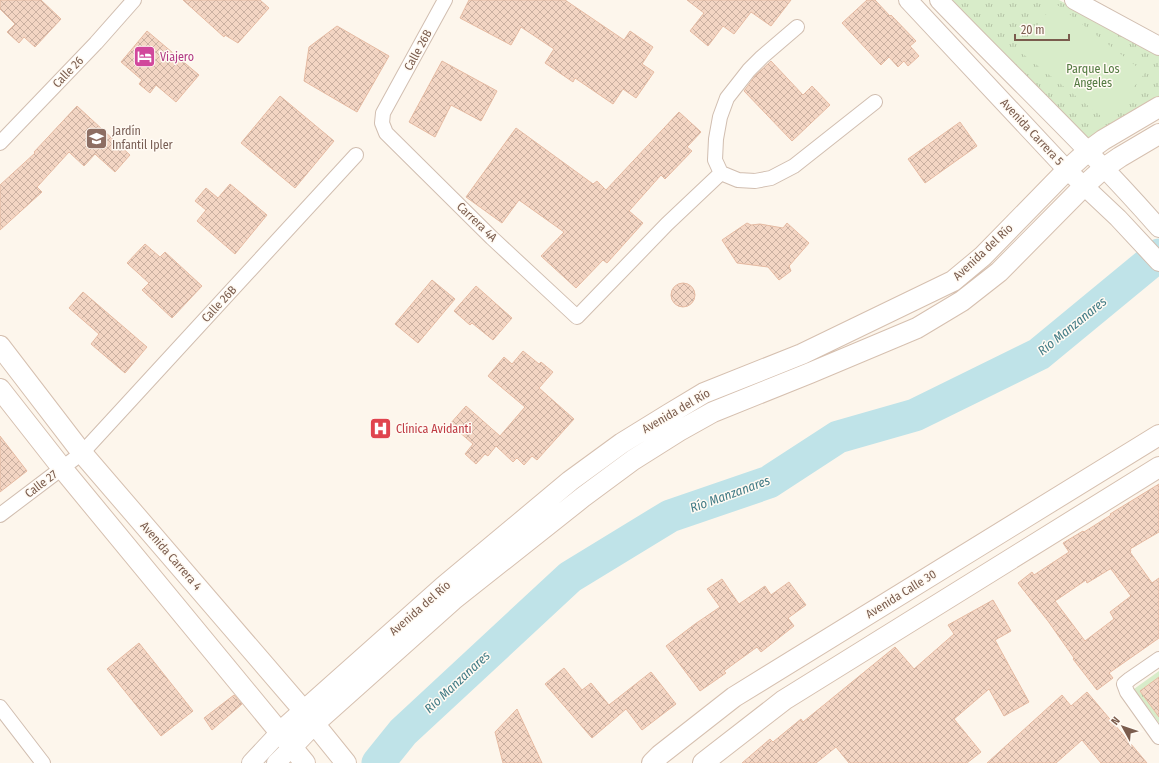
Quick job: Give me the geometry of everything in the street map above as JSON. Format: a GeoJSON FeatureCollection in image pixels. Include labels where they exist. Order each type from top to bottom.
{"type":"FeatureCollection","features":[{"type":"Feature","properties":{"kind":"main road","name":"Avenida del Río"},"geometry":{"type":"LineString","coordinates":[[286,740],[443,587],[570,481],[622,443],[704,393],[802,354],[953,281],[983,256],[1067,170],[1088,151],[1103,140],[1159,107]]}},
{"type":"Feature","properties":{"kind":"main road","name":"Avenida del Río"},"geometry":{"type":"LineString","coordinates":[[309,718],[453,600],[583,497],[633,460],[679,431],[713,412],[917,328],[962,301],[999,272],[1084,186],[1104,168],[1159,134]]}},
{"type":"Feature","properties":{"kind":"main road","name":"Avenida Carrera 4"},"geometry":{"type":"LineString","coordinates":[[0,346],[82,453],[346,763]]}},
{"type":"Feature","properties":{"kind":"main road"},"geometry":{"type":"LineString","coordinates":[[0,389],[62,468],[305,763]]}},
{"type":"Feature","properties":{"kind":"main road","name":"Avenida Calle 30"},"geometry":{"type":"LineString","coordinates":[[660,760],[734,697],[1159,435]]}},
{"type":"Feature","properties":{"kind":"main road"},"geometry":{"type":"LineString","coordinates":[[703,763],[784,700],[1159,467]]}},
{"type":"Feature","properties":{"kind":"street","name":"Calle 26"},"geometry":{"type":"LineString","coordinates":[[0,142],[96,43],[134,0]]}},
{"type":"Feature","properties":{"kind":"street","name":"Calle 26B"},"geometry":{"type":"LineString","coordinates":[[382,123],[383,113],[445,0]]}},
{"type":"Feature","properties":{"kind":"street","name":"Avenida Carrera 5"},"geometry":{"type":"LineString","coordinates":[[908,0],[1067,170],[1118,218],[1159,262]]}},
{"type":"Feature","properties":{"kind":"street"},"geometry":{"type":"LineString","coordinates":[[939,0],[1088,151],[1135,200],[1159,228]]}},
{"type":"Feature","properties":{"kind":"street"},"geometry":{"type":"LineString","coordinates":[[1074,0],[1158,41]]}},
{"type":"Feature","properties":{"kind":"street"},"geometry":{"type":"LineString","coordinates":[[797,27],[762,56],[727,98],[720,117],[716,139],[715,160],[722,173],[738,180],[755,181],[771,178],[794,166],[875,102]]}},
{"type":"Feature","properties":{"kind":"street","name":"Carrera 4A"},"geometry":{"type":"LineString","coordinates":[[382,123],[386,133],[492,238],[577,317],[667,224],[722,173]]}},
{"type":"Feature","properties":{"kind":"street","name":"Calle 26B"},"geometry":{"type":"LineString","coordinates":[[82,453],[356,155]]}},
{"type":"Feature","properties":{"kind":"street","name":"Calle 27"},"geometry":{"type":"LineString","coordinates":[[0,515],[82,453]]}},
{"type":"Feature","properties":{"kind":"street"},"geometry":{"type":"LineString","coordinates":[[1159,659],[1124,684],[1127,692],[1159,737]]}},
{"type":"Feature","properties":{"kind":"street"},"geometry":{"type":"LineString","coordinates":[[0,707],[43,763]]}},
{"type":"Feature","properties":{"kind":"street","name":"Avenida del Río"},"geometry":{"type":"LineString","coordinates":[[251,763],[286,740]]}},
{"type":"Feature","properties":{"kind":"street","name":"Avenida del Río"},"geometry":{"type":"LineString","coordinates":[[276,763],[286,740]]}},
{"type":"Feature","properties":{"kind":"green space","name":"Parque Los Angeles"},"geometry":{"type":"Polygon","coordinates":[[[951,0],[1059,0],[1159,53],[1159,97],[1084,141],[951,0]]]}},
{"type":"Feature","properties":{"kind":"green space"},"geometry":{"type":"Polygon","coordinates":[[[1055,3],[1145,73],[1107,121],[1018,50],[1055,3]]]}},
{"type":"Feature","properties":{"kind":"green space"},"geometry":{"type":"Polygon","coordinates":[[[1159,671],[1159,723],[1134,689],[1159,671]]]}},
{"type":"Feature","properties":{"kind":"building"},"geometry":{"type":"Polygon","coordinates":[[[0,0],[41,0],[61,19],[35,47],[24,37],[19,43],[7,32],[15,24],[0,9],[0,0]]]}},
{"type":"Feature","properties":{"kind":"building"},"geometry":{"type":"Polygon","coordinates":[[[183,0],[260,0],[269,8],[238,43],[225,35],[224,37],[183,0]]]}},
{"type":"Feature","properties":{"kind":"building"},"geometry":{"type":"Polygon","coordinates":[[[469,0],[565,0],[624,40],[630,31],[653,47],[642,64],[654,72],[636,98],[623,89],[613,104],[575,78],[573,82],[545,63],[554,49],[521,27],[511,45],[460,18],[469,0]]]}},
{"type":"Feature","properties":{"kind":"building"},"geometry":{"type":"Polygon","coordinates":[[[687,0],[791,0],[771,26],[751,12],[734,34],[723,26],[708,46],[690,31],[704,13],[687,0]]]}},
{"type":"Feature","properties":{"kind":"building"},"geometry":{"type":"Polygon","coordinates":[[[867,0],[875,0],[916,41],[910,46],[919,56],[908,66],[904,61],[898,67],[889,57],[881,65],[842,23],[867,0]]]}},
{"type":"Feature","properties":{"kind":"building"},"geometry":{"type":"Polygon","coordinates":[[[337,26],[389,56],[357,112],[304,81],[309,47],[337,26]]]}},
{"type":"Feature","properties":{"kind":"building"},"geometry":{"type":"Polygon","coordinates":[[[147,31],[199,75],[176,102],[156,85],[150,93],[139,84],[142,80],[121,62],[147,31]]]}},
{"type":"Feature","properties":{"kind":"building"},"geometry":{"type":"Polygon","coordinates":[[[442,61],[497,91],[481,121],[451,105],[435,137],[409,122],[442,61]]]}},
{"type":"Feature","properties":{"kind":"building"},"geometry":{"type":"Polygon","coordinates":[[[771,61],[803,95],[812,86],[830,105],[792,141],[744,91],[755,76],[771,61]]]}},
{"type":"Feature","properties":{"kind":"building"},"geometry":{"type":"Polygon","coordinates":[[[280,96],[334,141],[295,188],[241,143],[280,96]]]}},
{"type":"Feature","properties":{"kind":"building"},"geometry":{"type":"Polygon","coordinates":[[[77,106],[130,155],[115,172],[95,154],[84,166],[69,152],[37,187],[42,192],[0,230],[0,185],[35,153],[34,152],[77,106]]]}},
{"type":"Feature","properties":{"kind":"building"},"geometry":{"type":"Polygon","coordinates":[[[679,112],[701,132],[687,147],[692,151],[665,179],[661,175],[629,211],[643,223],[607,263],[603,260],[576,288],[541,256],[564,232],[519,200],[502,223],[466,197],[516,128],[593,184],[597,181],[606,190],[679,112]]]}},
{"type":"Feature","properties":{"kind":"building"},"geometry":{"type":"Polygon","coordinates":[[[960,122],[977,146],[925,183],[908,159],[960,122]]]}},
{"type":"Feature","properties":{"kind":"building"},"geometry":{"type":"Polygon","coordinates":[[[230,184],[267,215],[235,254],[197,221],[206,210],[195,201],[206,188],[218,198],[230,184]]]}},
{"type":"Feature","properties":{"kind":"building"},"geometry":{"type":"Polygon","coordinates":[[[747,223],[751,225],[760,224],[783,228],[787,223],[809,243],[789,266],[791,271],[779,280],[768,267],[737,263],[722,240],[747,223]]]}},
{"type":"Feature","properties":{"kind":"building"},"geometry":{"type":"Polygon","coordinates":[[[145,244],[160,257],[165,252],[202,286],[172,318],[142,290],[149,283],[127,263],[145,244]]]}},
{"type":"Feature","properties":{"kind":"building"},"geometry":{"type":"Polygon","coordinates":[[[432,280],[455,299],[418,343],[395,324],[432,280]]]}},
{"type":"Feature","properties":{"kind":"building"},"geometry":{"type":"Polygon","coordinates":[[[683,283],[691,287],[695,295],[691,303],[683,307],[675,303],[671,295],[675,287],[683,283]]]}},
{"type":"Feature","properties":{"kind":"building"},"geometry":{"type":"Polygon","coordinates":[[[476,286],[512,318],[493,340],[472,323],[470,325],[454,311],[476,286]]]}},
{"type":"Feature","properties":{"kind":"building"},"geometry":{"type":"Polygon","coordinates":[[[83,292],[147,347],[125,373],[91,344],[99,334],[69,308],[83,292]]]}},
{"type":"Feature","properties":{"kind":"building"},"geometry":{"type":"Polygon","coordinates":[[[523,351],[539,364],[541,362],[553,372],[539,388],[574,419],[537,460],[532,456],[524,465],[517,458],[513,462],[496,446],[488,456],[485,454],[476,464],[465,454],[473,444],[450,424],[466,406],[500,436],[525,407],[488,376],[504,357],[512,364],[523,351]]]}},
{"type":"Feature","properties":{"kind":"building"},"geometry":{"type":"Polygon","coordinates":[[[0,436],[27,471],[0,492],[0,436]]]}},
{"type":"Feature","properties":{"kind":"building"},"geometry":{"type":"Polygon","coordinates":[[[1159,484],[1159,532],[1130,549],[1130,552],[1152,583],[1159,578],[1159,638],[1109,673],[1113,678],[1097,690],[1073,659],[1074,658],[1048,621],[1018,583],[1032,572],[1034,575],[1069,552],[1063,543],[1083,531],[1084,532],[1111,515],[1110,514],[1159,484]],[[1111,569],[1087,583],[1086,580],[1055,601],[1085,641],[1114,619],[1110,612],[1131,596],[1111,569]]]}},
{"type":"Feature","properties":{"kind":"building"},"geometry":{"type":"Polygon","coordinates":[[[722,579],[739,604],[765,586],[771,595],[789,582],[806,605],[788,618],[794,626],[761,652],[757,647],[724,671],[726,673],[700,691],[666,646],[720,607],[707,589],[722,579]]]}},
{"type":"Feature","properties":{"kind":"building"},"geometry":{"type":"Polygon","coordinates":[[[993,600],[1011,631],[995,640],[1029,702],[1004,716],[989,689],[954,719],[981,752],[967,763],[849,763],[836,747],[816,763],[742,763],[770,739],[773,742],[801,719],[803,722],[895,647],[914,669],[954,634],[948,625],[993,600]]]}},
{"type":"Feature","properties":{"kind":"building"},"geometry":{"type":"Polygon","coordinates":[[[139,643],[193,711],[161,736],[107,669],[139,643]]]}},
{"type":"Feature","properties":{"kind":"building"},"geometry":{"type":"Polygon","coordinates":[[[564,668],[582,690],[591,683],[609,705],[651,672],[676,704],[642,730],[626,709],[592,738],[545,684],[564,668]]]}},
{"type":"Feature","properties":{"kind":"building"},"geometry":{"type":"Polygon","coordinates":[[[1159,677],[1159,717],[1140,691],[1159,677]]]}},
{"type":"Feature","properties":{"kind":"building"},"geometry":{"type":"Polygon","coordinates":[[[1087,692],[1147,763],[1101,763],[1082,740],[1056,763],[987,763],[1062,695],[1071,706],[1087,692]]]}},
{"type":"Feature","properties":{"kind":"building"},"geometry":{"type":"Polygon","coordinates":[[[234,695],[242,704],[212,730],[204,718],[234,695]]]}},
{"type":"Feature","properties":{"kind":"building"},"geometry":{"type":"Polygon","coordinates":[[[517,709],[542,763],[503,763],[495,732],[517,709]]]}},
{"type":"Feature","properties":{"kind":"waterway","name":"Río Manzanares"},"geometry":{"type":"LineString","coordinates":[[378,763],[403,732],[570,577],[670,516],[769,482],[838,437],[915,415],[1039,354],[1159,255]]}},
{"type":"Feature","properties":{"kind":"place","name":"Viajero"},"geometry":{"type":"Point","coordinates":[144,57]}},
{"type":"Feature","properties":{"kind":"place","name":"Jardín Infantil Ipler"},"geometry":{"type":"Point","coordinates":[97,138]}},
{"type":"Feature","properties":{"kind":"place","name":"Clínica Avidanti"},"geometry":{"type":"Point","coordinates":[381,429]}}]}
